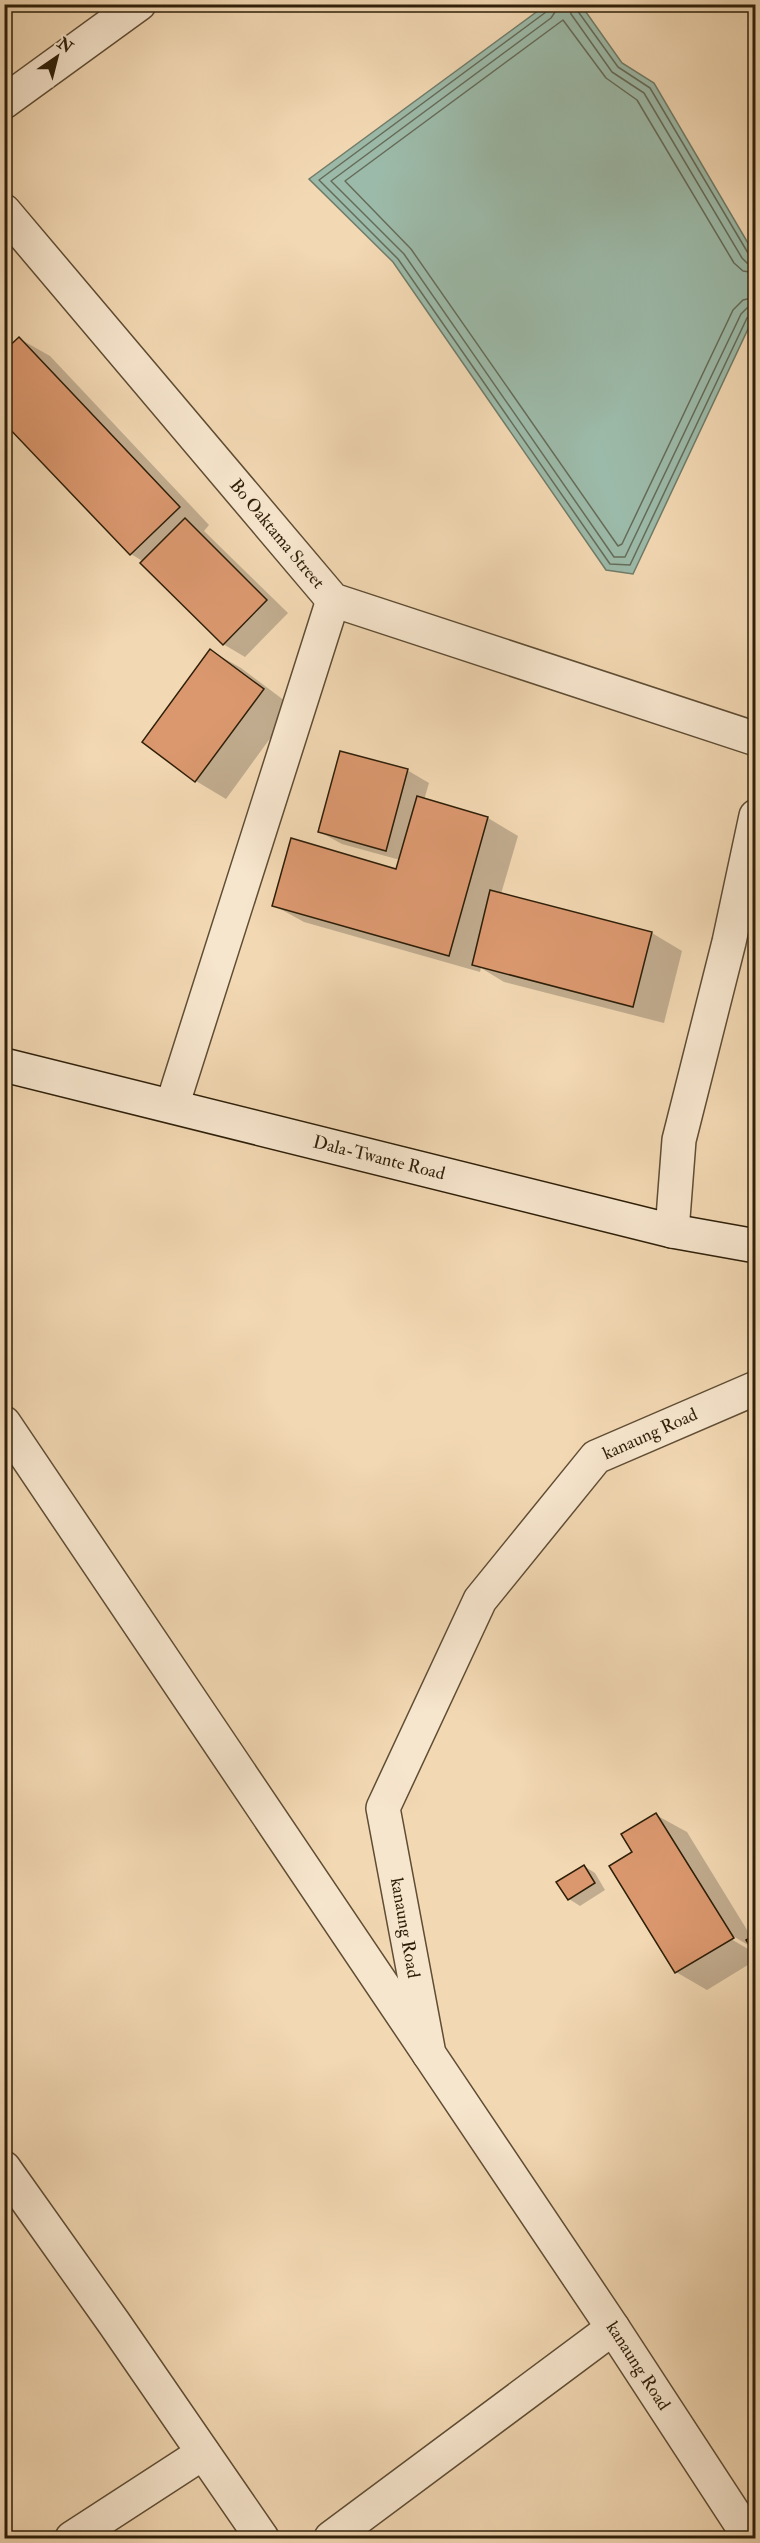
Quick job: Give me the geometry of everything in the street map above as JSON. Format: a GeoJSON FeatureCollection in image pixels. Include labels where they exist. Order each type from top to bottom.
{"type":"FeatureCollection","features":[{"type":"Feature","properties":{"kind":"street"},"geometry":{"type":"LineString","coordinates":[[4,102],[139,4]]}},
{"type":"Feature","properties":{"kind":"street","name":"Bo Oaktama Street"},"geometry":{"type":"LineString","coordinates":[[4,211],[333,600],[756,739]]}},
{"type":"Feature","properties":{"kind":"street"},"geometry":{"type":"LineString","coordinates":[[172,1106],[333,600]]}},
{"type":"Feature","properties":{"kind":"street"},"geometry":{"type":"LineString","coordinates":[[672,1231],[679,1140],[729,942],[756,816]]}},
{"type":"Feature","properties":{"kind":"street","name":"Dala-Twante Road"},"geometry":{"type":"LineString","coordinates":[[4,1065],[672,1231],[756,1246]]}},
{"type":"Feature","properties":{"kind":"street","name":"kanaung Road"},"geometry":{"type":"LineString","coordinates":[[750,2538],[613,2328],[429,2054],[383,1808],[480,1600],[597,1457],[756,1388]]}},
{"type":"Feature","properties":{"kind":"street"},"geometry":{"type":"LineString","coordinates":[[4,1423],[429,2054]]}},
{"type":"Feature","properties":{"kind":"street"},"geometry":{"type":"LineString","coordinates":[[6,2172],[262,2538]]}},
{"type":"Feature","properties":{"kind":"street"},"geometry":{"type":"LineString","coordinates":[[331,2538],[613,2328]]}},
{"type":"Feature","properties":{"kind":"street"},"geometry":{"type":"LineString","coordinates":[[72,2538],[203,2453]]}},
{"type":"Feature","properties":{"kind":"water"},"geometry":{"type":"Polygon","coordinates":[[[546,5],[581,5],[622,63],[654,83],[755,255],[755,314],[633,574],[606,570],[393,262],[309,179],[546,5]]]}},
{"type":"Feature","properties":{"kind":"building"},"geometry":{"type":"Polygon","coordinates":[[[19,337],[180,507],[130,555],[4,423],[4,351],[19,337]]]}},
{"type":"Feature","properties":{"kind":"building"},"geometry":{"type":"Polygon","coordinates":[[[185,518],[267,600],[223,645],[140,563],[185,518]]]}},
{"type":"Feature","properties":{"kind":"building"},"geometry":{"type":"Polygon","coordinates":[[[210,649],[264,689],[195,782],[142,742],[210,649]]]}},
{"type":"Feature","properties":{"kind":"building"},"geometry":{"type":"Polygon","coordinates":[[[340,751],[408,769],[386,851],[318,832],[340,751]]]}},
{"type":"Feature","properties":{"kind":"building"},"geometry":{"type":"Polygon","coordinates":[[[417,796],[488,817],[449,956],[272,906],[291,838],[396,869],[417,796]]]}},
{"type":"Feature","properties":{"kind":"building"},"geometry":{"type":"Polygon","coordinates":[[[490,890],[652,932],[633,1007],[472,965],[490,890]]]}},
{"type":"Feature","properties":{"kind":"building"},"geometry":{"type":"Polygon","coordinates":[[[656,1813],[734,1938],[675,1973],[609,1866],[632,1852],[621,1834],[656,1813]]]}},
{"type":"Feature","properties":{"kind":"building"},"geometry":{"type":"Polygon","coordinates":[[[584,1865],[595,1883],[568,1900],[556,1882],[584,1865]]]}},
{"type":"Feature","properties":{"kind":"building"},"geometry":{"type":"Polygon","coordinates":[[[756,1934],[756,1955],[746,1940],[756,1934]]]}}]}
